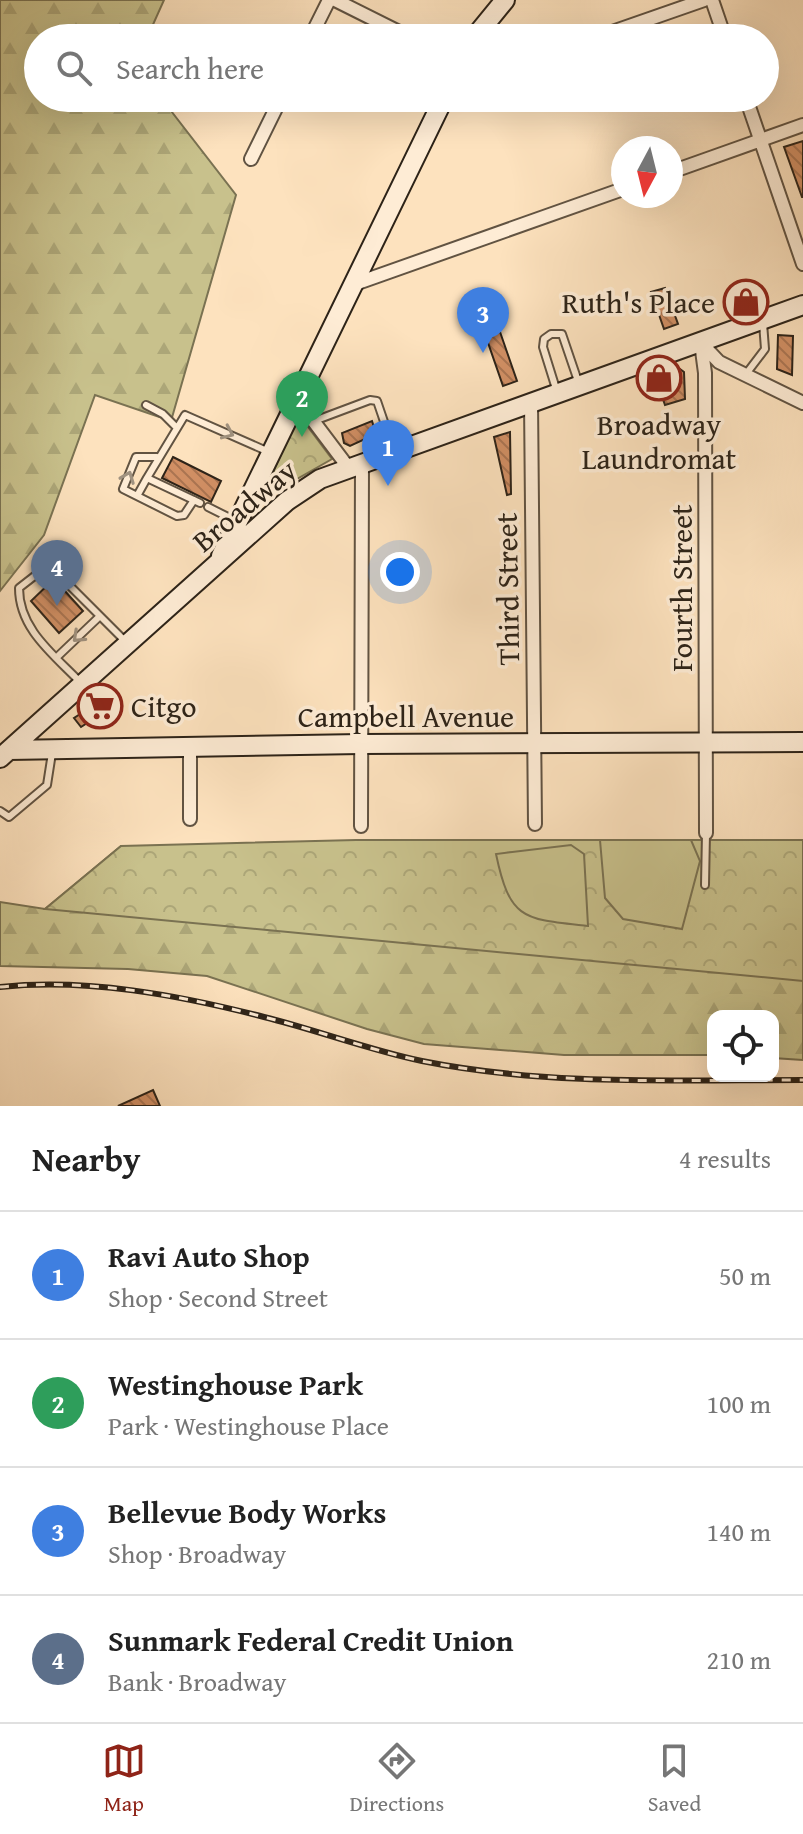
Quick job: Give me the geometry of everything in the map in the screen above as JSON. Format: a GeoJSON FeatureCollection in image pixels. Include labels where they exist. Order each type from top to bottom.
{"type":"FeatureCollection","features":[{"type":"Feature","properties":{"kind":"street"},"geometry":{"type":"LineString","coordinates":[[318,24],[332,0],[382,24]]}},
{"type":"Feature","properties":{"kind":"street"},"geometry":{"type":"LineString","coordinates":[[485,24],[505,0]]}},
{"type":"Feature","properties":{"kind":"street"},"geometry":{"type":"LineString","coordinates":[[635,24],[704,0]]}},
{"type":"Feature","properties":{"kind":"street"},"geometry":{"type":"LineString","coordinates":[[712,0],[720,24]]}},
{"type":"Feature","properties":{"kind":"street"},"geometry":{"type":"LineString","coordinates":[[251,159],[274,112]]}},
{"type":"Feature","properties":{"kind":"street"},"geometry":{"type":"LineString","coordinates":[[218,562],[437,112]]}},
{"type":"Feature","properties":{"kind":"street"},"geometry":{"type":"LineString","coordinates":[[751,112],[803,264]]}},
{"type":"Feature","properties":{"kind":"street"},"geometry":{"type":"LineString","coordinates":[[683,168],[803,125]]}},
{"type":"Feature","properties":{"kind":"street"},"geometry":{"type":"LineString","coordinates":[[352,285],[611,193]]}},
{"type":"Feature","properties":{"kind":"street","name":"Broadway"},"geometry":{"type":"LineString","coordinates":[[4,754],[302,490],[355,465],[803,305]]}},
{"type":"Feature","properties":{"kind":"street"},"geometry":{"type":"LineString","coordinates":[[701,343],[719,362],[803,403]]}},
{"type":"Feature","properties":{"kind":"street","name":"Fourth Street"},"geometry":{"type":"LineString","coordinates":[[701,343],[705,373],[706,833]]}},
{"type":"Feature","properties":{"kind":"street"},"geometry":{"type":"LineString","coordinates":[[296,398],[355,465],[361,826]]}},
{"type":"Feature","properties":{"kind":"street","name":"Third Street"},"geometry":{"type":"LineString","coordinates":[[531,401],[535,824]]}},
{"type":"Feature","properties":{"kind":"street","name":"Campbell Avenue"},"geometry":{"type":"LineString","coordinates":[[4,754],[53,749],[190,746],[803,742]]}},
{"type":"Feature","properties":{"kind":"street"},"geometry":{"type":"LineString","coordinates":[[190,746],[190,819]]}},
{"type":"Feature","properties":{"kind":"lane"},"geometry":{"type":"LineString","coordinates":[[745,375],[765,349],[762,320]]}},
{"type":"Feature","properties":{"kind":"lane"},"geometry":{"type":"LineString","coordinates":[[557,392],[543,347],[544,339],[551,334],[562,334],[579,384]]}},
{"type":"Feature","properties":{"kind":"lane"},"geometry":{"type":"LineString","coordinates":[[314,421],[370,400],[377,401],[394,451]]}},
{"type":"Feature","properties":{"kind":"lane"},"geometry":{"type":"LineString","coordinates":[[146,405],[163,414],[177,428]]}},
{"type":"Feature","properties":{"kind":"lane"},"geometry":{"type":"LineString","coordinates":[[137,496],[157,457],[185,415],[270,452]]}},
{"type":"Feature","properties":{"kind":"lane"},"geometry":{"type":"LineString","coordinates":[[147,478],[197,502],[184,515],[177,516],[123,489],[136,457],[157,457]]}},
{"type":"Feature","properties":{"kind":"lane"},"geometry":{"type":"LineString","coordinates":[[208,507],[237,522]]}},
{"type":"Feature","properties":{"kind":"lane"},"geometry":{"type":"LineString","coordinates":[[82,684],[27,625],[19,605],[19,588],[46,567],[61,575],[127,644]]}},
{"type":"Feature","properties":{"kind":"lane"},"geometry":{"type":"LineString","coordinates":[[56,658],[100,616]]}},
{"type":"Feature","properties":{"kind":"lane"},"geometry":{"type":"LineString","coordinates":[[0,811],[9,817],[47,785],[53,749]]}},
{"type":"Feature","properties":{"kind":"lane"},"geometry":{"type":"LineString","coordinates":[[705,885],[706,833]]}},
{"type":"Feature","properties":{"kind":"green space"},"geometry":{"type":"Polygon","coordinates":[[[0,0],[164,0],[153,24],[24,24],[24,112],[172,112],[236,195],[171,421],[95,395],[44,535],[0,591],[0,0]]]}},
{"type":"Feature","properties":{"kind":"green space"},"geometry":{"type":"Polygon","coordinates":[[[299,415],[332,459],[274,492],[266,487],[299,415]]]}},
{"type":"Feature","properties":{"kind":"green space"},"geometry":{"type":"Polygon","coordinates":[[[356,840],[803,840],[803,981],[45,909],[121,846],[356,840]]]}},
{"type":"Feature","properties":{"kind":"green space"},"geometry":{"type":"Polygon","coordinates":[[[600,840],[691,840],[700,861],[682,929],[623,919],[605,898],[600,840]]]}},
{"type":"Feature","properties":{"kind":"green space"},"geometry":{"type":"Polygon","coordinates":[[[571,845],[584,854],[588,926],[534,918],[523,912],[507,893],[496,854],[571,845]]]}},
{"type":"Feature","properties":{"kind":"green space"},"geometry":{"type":"Polygon","coordinates":[[[121,846],[803,846],[803,1060],[779,1058],[779,1010],[707,1010],[707,1055],[564,1055],[424,1044],[367,1029],[207,976],[128,969],[0,966],[0,902],[45,909],[121,846]]]}},
{"type":"Feature","properties":{"kind":"building"},"geometry":{"type":"Polygon","coordinates":[[[803,141],[803,197],[802,197],[784,147],[803,141]]]}},
{"type":"Feature","properties":{"kind":"building"},"geometry":{"type":"Polygon","coordinates":[[[665,288],[678,324],[664,329],[651,292],[665,288]]]}},
{"type":"Feature","properties":{"kind":"building"},"geometry":{"type":"Polygon","coordinates":[[[499,329],[517,381],[503,386],[485,334],[499,329]]]}},
{"type":"Feature","properties":{"kind":"building"},"geometry":{"type":"Polygon","coordinates":[[[778,335],[793,336],[792,375],[777,369],[778,335]]]}},
{"type":"Feature","properties":{"kind":"building"},"geometry":{"type":"Polygon","coordinates":[[[680,369],[684,372],[685,399],[665,405],[655,376],[680,369]]]}},
{"type":"Feature","properties":{"kind":"building"},"geometry":{"type":"Polygon","coordinates":[[[372,421],[376,434],[350,446],[344,443],[342,433],[372,421]]]}},
{"type":"Feature","properties":{"kind":"building"},"geometry":{"type":"Polygon","coordinates":[[[510,432],[511,494],[507,495],[494,437],[510,432]]]}},
{"type":"Feature","properties":{"kind":"building"},"geometry":{"type":"Polygon","coordinates":[[[173,457],[221,481],[211,502],[162,478],[173,457]]]}},
{"type":"Feature","properties":{"kind":"building"},"geometry":{"type":"Polygon","coordinates":[[[54,579],[83,611],[59,633],[31,601],[54,579]]]}},
{"type":"Feature","properties":{"kind":"building","name":"Citgo"},"geometry":{"type":"Polygon","coordinates":[[[91,707],[98,716],[81,727],[74,718],[91,707]]]}},
{"type":"Feature","properties":{"kind":"building"},"geometry":{"type":"Polygon","coordinates":[[[153,1090],[160,1106],[118,1106],[153,1090]]]}},
{"type":"Feature","properties":{"kind":"railway"},"geometry":{"type":"LineString","coordinates":[[0,987],[66,985],[166,995],[264,1017],[422,1061],[516,1075],[659,1081],[803,1080]]}},
{"type":"Feature","properties":{"kind":"place","name":"Ruth's Place"},"geometry":{"type":"Point","coordinates":[746,302]}},
{"type":"Feature","properties":{"kind":"place","name":"Bellevue Body Works"},"geometry":{"type":"Point","coordinates":[483,353]}},
{"type":"Feature","properties":{"kind":"place","name":"Broadway Laundromat"},"geometry":{"type":"Point","coordinates":[659,378]}},
{"type":"Feature","properties":{"kind":"place","name":"Westinghouse Park"},"geometry":{"type":"Point","coordinates":[302,437]}},
{"type":"Feature","properties":{"kind":"place","name":"Ravi Auto Shop"},"geometry":{"type":"Point","coordinates":[388,486]}},
{"type":"Feature","properties":{"kind":"place","name":"Sunmark Federal Credit Union"},"geometry":{"type":"Point","coordinates":[57,606]}},
{"type":"Feature","properties":{"kind":"place","name":"Citgo"},"geometry":{"type":"Point","coordinates":[100,706]}}]}
